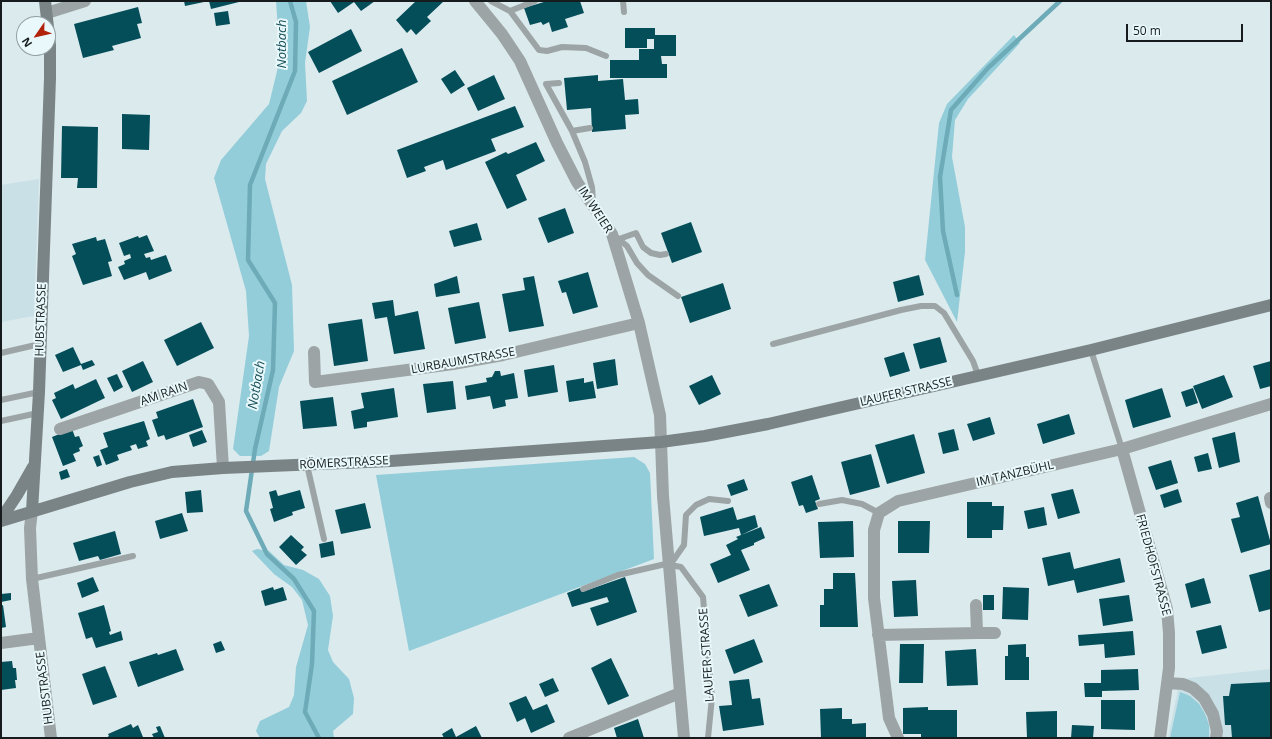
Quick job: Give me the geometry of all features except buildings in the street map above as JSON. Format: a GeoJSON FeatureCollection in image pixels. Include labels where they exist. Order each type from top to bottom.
{"type":"FeatureCollection","features":[{"type":"Feature","properties":{"kind":"main road","name":"HUBSTRASSE"},"geometry":{"type":"LineString","coordinates":[[32,511],[40,392],[40,344],[50,78],[47,13],[45,1]]}},
{"type":"Feature","properties":{"kind":"main road","name":"LAUFER STRASSE"},"geometry":{"type":"LineString","coordinates":[[661,442],[705,436],[768,424],[1091,350],[1271,305]]}},
{"type":"Feature","properties":{"kind":"main road","name":"RÖMERSTRASSE"},"geometry":{"type":"LineString","coordinates":[[1,520],[144,478],[172,472],[223,468],[399,460],[661,442]]}},
{"type":"Feature","properties":{"kind":"main road"},"geometry":{"type":"LineString","coordinates":[[1,520],[18,495],[34,465]]}},
{"type":"Feature","properties":{"kind":"street"},"geometry":{"type":"LineString","coordinates":[[47,13],[85,1]]}},
{"type":"Feature","properties":{"kind":"street","name":"IM WEIER"},"geometry":{"type":"LineString","coordinates":[[475,1],[502,34],[520,61],[557,143],[577,182],[615,237],[656,393],[660,415],[661,442]]}},
{"type":"Feature","properties":{"kind":"street","name":"LURBAUMSTRASSE"},"geometry":{"type":"LineString","coordinates":[[314,352],[315,382],[453,364],[503,355],[638,323]]}},
{"type":"Feature","properties":{"kind":"street","name":"AM RAIN"},"geometry":{"type":"LineString","coordinates":[[60,429],[199,382],[208,384],[219,402],[223,468]]}},
{"type":"Feature","properties":{"kind":"street","name":"IM TANZBÜHL"},"geometry":{"type":"LineString","coordinates":[[878,513],[898,501],[1122,449],[1271,404]]}},
{"type":"Feature","properties":{"kind":"street"},"geometry":{"type":"LineString","coordinates":[[661,442],[684,738]]}},
{"type":"Feature","properties":{"kind":"street","name":"FRIEDHOFSTRASSE"},"geometry":{"type":"LineString","coordinates":[[1122,449],[1167,609],[1169,668],[1160,738]]}},
{"type":"Feature","properties":{"kind":"street","name":"HUBSTRASSE"},"geometry":{"type":"LineString","coordinates":[[32,511],[30,528],[32,579],[51,738]]}},
{"type":"Feature","properties":{"kind":"street"},"geometry":{"type":"LineString","coordinates":[[878,513],[874,530],[874,598],[889,718],[898,738]]}},
{"type":"Feature","properties":{"kind":"street"},"geometry":{"type":"LineString","coordinates":[[976,605],[977,633]]}},
{"type":"Feature","properties":{"kind":"street"},"geometry":{"type":"LineString","coordinates":[[878,635],[995,633]]}},
{"type":"Feature","properties":{"kind":"street","name":"HUBSTRASSE"},"geometry":{"type":"LineString","coordinates":[[1,643],[39,638]]}},
{"type":"Feature","properties":{"kind":"street"},"geometry":{"type":"LineString","coordinates":[[1167,682],[1188,686],[1204,698],[1213,714],[1217,731],[1216,738]]}},
{"type":"Feature","properties":{"kind":"street"},"geometry":{"type":"LineString","coordinates":[[569,738],[680,693]]}},
{"type":"Feature","properties":{"kind":"lane"},"geometry":{"type":"LineString","coordinates":[[491,1],[510,11],[539,50],[547,51],[562,48],[586,48],[606,56]]}},
{"type":"Feature","properties":{"kind":"lane"},"geometry":{"type":"LineString","coordinates":[[510,11],[535,1]]}},
{"type":"Feature","properties":{"kind":"lane"},"geometry":{"type":"LineString","coordinates":[[623,1],[624,12]]}},
{"type":"Feature","properties":{"kind":"lane"},"geometry":{"type":"LineString","coordinates":[[559,83],[546,84],[572,131],[592,187],[594,207]]}},
{"type":"Feature","properties":{"kind":"lane"},"geometry":{"type":"LineString","coordinates":[[572,131],[590,128]]}},
{"type":"Feature","properties":{"kind":"lane"},"geometry":{"type":"LineString","coordinates":[[615,237],[636,233],[644,247],[651,253],[660,255],[666,254]]}},
{"type":"Feature","properties":{"kind":"lane"},"geometry":{"type":"LineString","coordinates":[[615,237],[627,246],[637,262],[648,275],[678,296]]}},
{"type":"Feature","properties":{"kind":"lane"},"geometry":{"type":"LineString","coordinates":[[773,344],[901,310],[921,306],[935,306],[944,313],[973,361],[978,375]]}},
{"type":"Feature","properties":{"kind":"lane"},"geometry":{"type":"LineString","coordinates":[[1,353],[40,344]]}},
{"type":"Feature","properties":{"kind":"lane"},"geometry":{"type":"LineString","coordinates":[[1091,350],[1122,449]]}},
{"type":"Feature","properties":{"kind":"lane"},"geometry":{"type":"LineString","coordinates":[[1,400],[40,392]]}},
{"type":"Feature","properties":{"kind":"lane"},"geometry":{"type":"LineString","coordinates":[[1,421],[38,413]]}},
{"type":"Feature","properties":{"kind":"lane"},"geometry":{"type":"LineString","coordinates":[[307,465],[324,539]]}},
{"type":"Feature","properties":{"kind":"lane"},"geometry":{"type":"LineString","coordinates":[[583,589],[618,575],[670,564],[684,545],[686,515],[696,505],[709,499],[728,501]]}},
{"type":"Feature","properties":{"kind":"lane"},"geometry":{"type":"LineString","coordinates":[[819,504],[842,500],[862,504],[878,513]]}},
{"type":"Feature","properties":{"kind":"lane"},"geometry":{"type":"LineString","coordinates":[[32,579],[133,556]]}},
{"type":"Feature","properties":{"kind":"lane","name":"LAUFER STRASSE"},"geometry":{"type":"LineString","coordinates":[[670,564],[681,567],[704,597],[712,697],[708,738]]}},
{"type":"Feature","properties":{"kind":"shaded area"},"geometry":{"type":"Polygon","coordinates":[[[276,1],[306,1],[310,27],[305,63],[307,101],[301,113],[282,131],[266,164],[265,179],[292,285],[294,351],[279,387],[269,451],[261,456],[240,456],[233,449],[249,336],[246,291],[214,178],[221,160],[269,104],[280,59],[276,1]]]}},
{"type":"Feature","properties":{"kind":"shaded area"},"geometry":{"type":"Polygon","coordinates":[[[1014,35],[1020,43],[968,99],[955,120],[952,157],[965,227],[965,252],[957,322],[925,260],[939,123],[947,104],[1014,35]]]}},
{"type":"Feature","properties":{"kind":"shaded area"},"geometry":{"type":"Polygon","coordinates":[[[39,179],[34,316],[1,322],[1,185],[39,179]]]}},
{"type":"Feature","properties":{"kind":"shaded area"},"geometry":{"type":"Polygon","coordinates":[[[634,457],[645,464],[650,473],[654,559],[409,651],[376,475],[634,457]]]}},
{"type":"Feature","properties":{"kind":"shaded area"},"geometry":{"type":"Polygon","coordinates":[[[257,549],[269,551],[284,565],[303,570],[319,579],[330,596],[333,616],[328,650],[333,662],[349,679],[354,698],[353,714],[333,731],[334,738],[260,738],[256,731],[260,721],[289,707],[294,695],[296,667],[308,625],[302,600],[292,587],[274,574],[252,551],[257,549]]]}},
{"type":"Feature","properties":{"kind":"shaded area"},"geometry":{"type":"Polygon","coordinates":[[[1271,669],[1271,738],[1168,738],[1180,679],[1271,669]]]}},
{"type":"Feature","properties":{"kind":"shaded area"},"geometry":{"type":"Polygon","coordinates":[[[1180,692],[1190,696],[1199,704],[1209,725],[1209,738],[1170,738],[1180,692]]]}},
{"type":"Feature","properties":{"kind":"waterway","name":"Notbach"},"geometry":{"type":"LineString","coordinates":[[290,1],[296,22],[295,71],[250,185],[248,260],[275,303],[273,370],[255,449],[246,511],[267,554],[294,579],[314,611],[312,664],[305,712],[319,738]]}},
{"type":"Feature","properties":{"kind":"waterway"},"geometry":{"type":"LineString","coordinates":[[957,295],[943,231],[940,177],[951,110],[988,68],[1060,1]]}}]}
